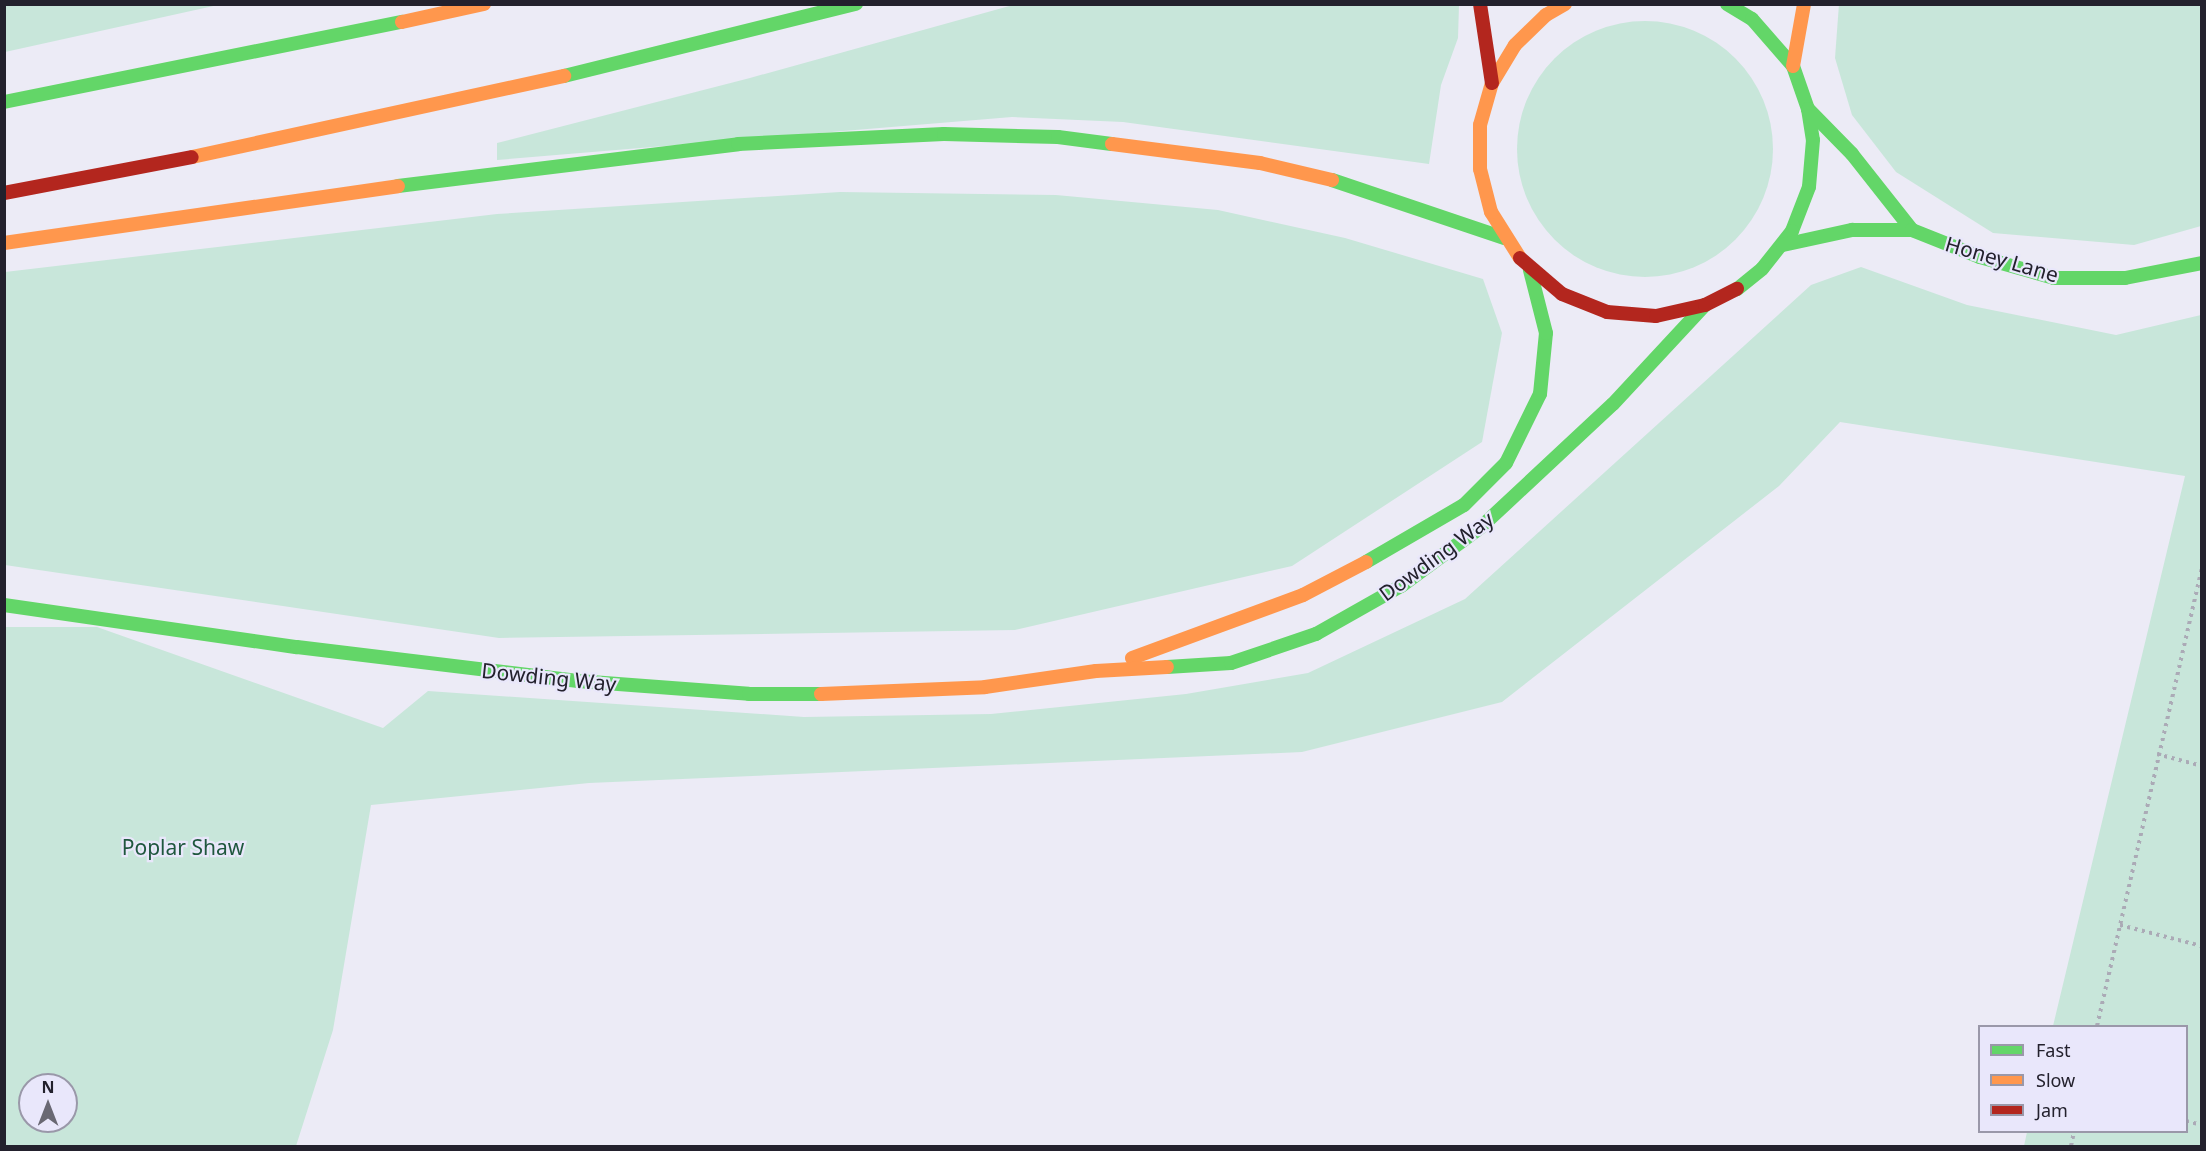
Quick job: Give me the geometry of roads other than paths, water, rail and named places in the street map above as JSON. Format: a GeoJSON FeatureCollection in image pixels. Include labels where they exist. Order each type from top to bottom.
{"type":"FeatureCollection","features":[{"type":"Feature","properties":{"kind":"main road"},"geometry":{"type":"LineString","coordinates":[[4,102],[264,53],[484,4]]}},
{"type":"Feature","properties":{"kind":"main road"},"geometry":{"type":"LineString","coordinates":[[4,194],[331,130],[708,43],[856,4]]}},
{"type":"Feature","properties":{"kind":"main road"},"geometry":{"type":"LineString","coordinates":[[1480,4],[1492,83]]}},
{"type":"Feature","properties":{"kind":"main road"},"geometry":{"type":"LineString","coordinates":[[1565,4],[1546,15],[1515,45],[1492,83],[1480,124],[1480,169],[1491,212],[1504,238],[1530,270],[1562,294],[1607,312],[1656,316],[1705,305],[1736,290],[1762,269],[1783,245],[1809,187],[1813,140],[1808,110],[1793,66],[1752,20],[1727,4]]}},
{"type":"Feature","properties":{"kind":"main road"},"geometry":{"type":"LineString","coordinates":[[1793,66],[1804,4]]}},
{"type":"Feature","properties":{"kind":"main road"},"geometry":{"type":"LineString","coordinates":[[1808,110],[1852,153],[1912,230]]}},
{"type":"Feature","properties":{"kind":"main road"},"geometry":{"type":"LineString","coordinates":[[4,243],[265,203],[550,165],[738,144],[944,134],[1058,137],[1260,163],[1345,183],[1504,238]]}},
{"type":"Feature","properties":{"kind":"main road","name":"Honey Lane"},"geometry":{"type":"LineString","coordinates":[[1783,245],[1852,230],[1912,230],[1980,257],[2054,279],[2125,279],[2202,263]]}},
{"type":"Feature","properties":{"kind":"main road","name":"Dowding Way"},"geometry":{"type":"LineString","coordinates":[[1096,671],[1303,596],[1403,543],[1464,505],[1506,463],[1540,394],[1546,333],[1530,270]]}},
{"type":"Feature","properties":{"kind":"main road","name":"Dowding Way"},"geometry":{"type":"LineString","coordinates":[[4,605],[297,647],[555,678],[749,694],[873,694],[985,687],[1096,671],[1231,663],[1316,633],[1401,586],[1481,527],[1613,404],[1705,305]]}},
{"type":"Feature","properties":{"kind":"park label","name":"Poplar Shaw"},"geometry":{"type":"Point","coordinates":[183,847]}}]}
